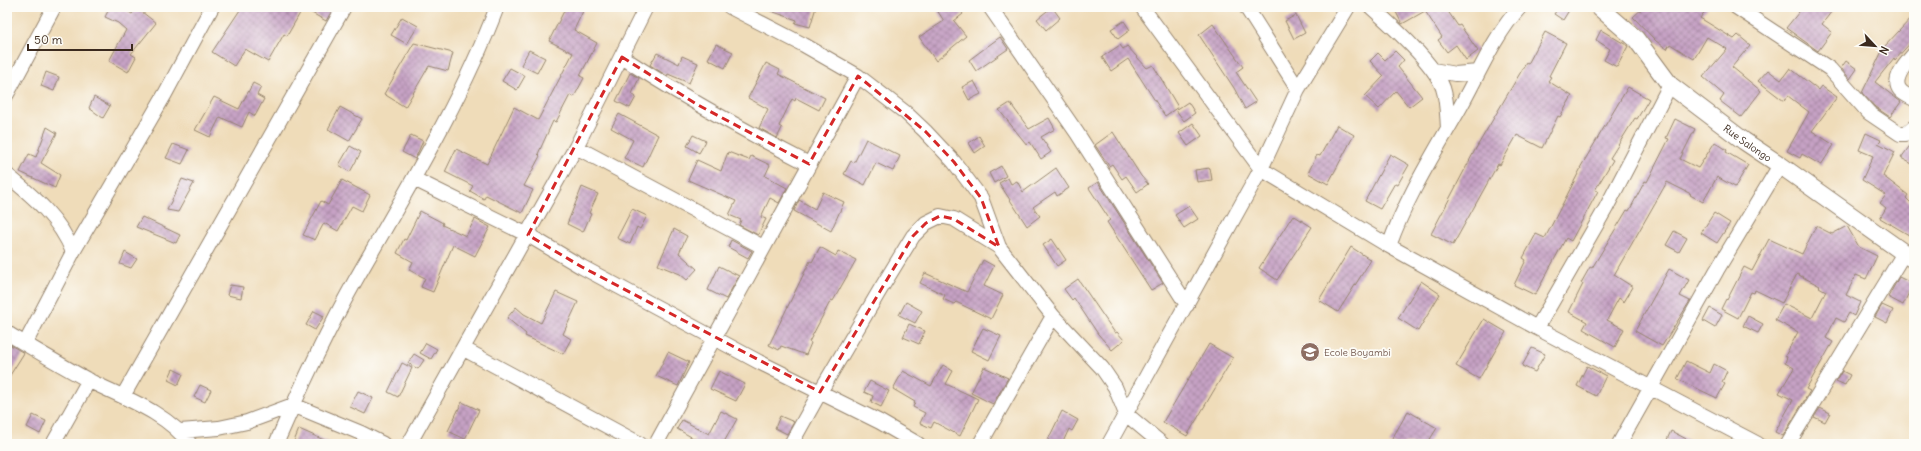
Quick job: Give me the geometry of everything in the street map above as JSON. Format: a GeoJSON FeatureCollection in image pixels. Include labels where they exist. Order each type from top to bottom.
{"type":"FeatureCollection","features":[{"type":"Feature","properties":{"kind":"street"},"geometry":{"type":"LineString","coordinates":[[7,94],[54,7]]}},
{"type":"Feature","properties":{"kind":"street"},"geometry":{"type":"LineString","coordinates":[[25,344],[73,252],[166,94],[212,7]]}},
{"type":"Feature","properties":{"kind":"street"},"geometry":{"type":"LineString","coordinates":[[123,396],[344,7]]}},
{"type":"Feature","properties":{"kind":"street"},"geometry":{"type":"LineString","coordinates":[[276,444],[293,405],[354,283],[414,179],[459,91],[489,28],[497,7]]}},
{"type":"Feature","properties":{"kind":"street"},"geometry":{"type":"LineString","coordinates":[[409,444],[528,235],[576,147],[646,7]]}},
{"type":"Feature","properties":{"kind":"street"},"geometry":{"type":"LineString","coordinates":[[730,7],[804,44],[858,76],[906,113],[954,162],[981,198],[999,247],[1053,316],[1102,368],[1115,387],[1126,414],[1162,444]]}},
{"type":"Feature","properties":{"kind":"street"},"geometry":{"type":"LineString","coordinates":[[990,7],[1077,133],[1187,305]]}},
{"type":"Feature","properties":{"kind":"street"},"geometry":{"type":"LineString","coordinates":[[1142,7],[1261,169],[1389,246],[1537,328],[1758,444]]}},
{"type":"Feature","properties":{"kind":"street"},"geometry":{"type":"LineString","coordinates":[[1246,7],[1298,89]]}},
{"type":"Feature","properties":{"kind":"street"},"geometry":{"type":"LineString","coordinates":[[1109,444],[1261,169],[1298,89],[1348,7]]}},
{"type":"Feature","properties":{"kind":"street"},"geometry":{"type":"LineString","coordinates":[[1371,7],[1433,70],[1443,88],[1447,107],[1448,128]]}},
{"type":"Feature","properties":{"kind":"street"},"geometry":{"type":"LineString","coordinates":[[1389,246],[1396,225],[1408,201],[1478,72],[1509,20],[1520,7]]}},
{"type":"Feature","properties":{"kind":"street","name":"Rue Salongo"},"geometry":{"type":"LineString","coordinates":[[1599,7],[1636,39],[1670,85],[1744,141],[1909,256]]}},
{"type":"Feature","properties":{"kind":"street"},"geometry":{"type":"LineString","coordinates":[[1736,7],[1830,70],[1869,113],[1900,134],[1906,134],[1914,127]]}},
{"type":"Feature","properties":{"kind":"street"},"geometry":{"type":"LineString","coordinates":[[1914,54],[1898,77],[1897,85],[1901,91],[1914,99]]}},
{"type":"Feature","properties":{"kind":"street"},"geometry":{"type":"LineString","coordinates":[[622,57],[691,101],[809,164]]}},
{"type":"Feature","properties":{"kind":"street"},"geometry":{"type":"LineString","coordinates":[[1433,70],[1456,74],[1478,72]]}},
{"type":"Feature","properties":{"kind":"street"},"geometry":{"type":"LineString","coordinates":[[656,444],[858,76]]}},
{"type":"Feature","properties":{"kind":"street"},"geometry":{"type":"LineString","coordinates":[[1537,328],[1606,208],[1670,85]]}},
{"type":"Feature","properties":{"kind":"street"},"geometry":{"type":"LineString","coordinates":[[576,147],[763,247]]}},
{"type":"Feature","properties":{"kind":"street"},"geometry":{"type":"LineString","coordinates":[[1619,444],[1649,388],[1780,165]]}},
{"type":"Feature","properties":{"kind":"street"},"geometry":{"type":"LineString","coordinates":[[7,175],[28,192],[50,214],[66,235],[73,252]]}},
{"type":"Feature","properties":{"kind":"street"},"geometry":{"type":"LineString","coordinates":[[414,179],[528,235],[582,267],[714,338],[880,422],[918,444]]}},
{"type":"Feature","properties":{"kind":"street"},"geometry":{"type":"LineString","coordinates":[[792,444],[820,392],[913,236],[926,222],[940,216],[954,219],[999,247]]}},
{"type":"Feature","properties":{"kind":"street"},"geometry":{"type":"LineString","coordinates":[[1788,444],[1909,256]]}},
{"type":"Feature","properties":{"kind":"street"},"geometry":{"type":"LineString","coordinates":[[980,444],[1053,316]]}},
{"type":"Feature","properties":{"kind":"street"},"geometry":{"type":"LineString","coordinates":[[7,333],[90,380],[123,396],[180,431],[190,444]]}},
{"type":"Feature","properties":{"kind":"street"},"geometry":{"type":"LineString","coordinates":[[464,348],[640,444]]}},
{"type":"Feature","properties":{"kind":"street"},"geometry":{"type":"LineString","coordinates":[[53,444],[90,380]]}},
{"type":"Feature","properties":{"kind":"street"},"geometry":{"type":"LineString","coordinates":[[180,431],[219,428],[246,422],[293,405],[361,433],[383,444]]}},
{"type":"Feature","properties":{"kind":"highlighted area"},"geometry":{"type":"Polygon","coordinates":[[[622,57],[698,105],[809,164],[858,76],[925,131],[954,162],[981,198],[999,247],[954,219],[940,216],[926,223],[913,236],[820,392],[582,267],[528,235],[622,57]]]}},
{"type":"Feature","properties":{"kind":"building"},"geometry":{"type":"Polygon","coordinates":[[[110,7],[121,7],[132,14],[137,8],[156,23],[131,54],[136,57],[128,72],[109,61],[126,30],[118,23],[105,17],[110,7]]]}},
{"type":"Feature","properties":{"kind":"building"},"geometry":{"type":"Polygon","coordinates":[[[242,7],[334,7],[326,21],[303,8],[287,36],[284,34],[268,62],[245,49],[234,66],[212,52],[242,7]]]}},
{"type":"Feature","properties":{"kind":"building"},"geometry":{"type":"Polygon","coordinates":[[[566,7],[585,7],[574,30],[597,43],[580,76],[584,78],[574,97],[570,95],[556,122],[553,121],[538,154],[540,156],[524,186],[533,190],[522,213],[486,195],[484,199],[470,191],[473,186],[445,172],[456,149],[487,164],[514,107],[538,120],[573,53],[549,41],[566,7]]]}},
{"type":"Feature","properties":{"kind":"building"},"geometry":{"type":"Polygon","coordinates":[[[765,7],[816,7],[810,27],[795,23],[797,20],[765,9],[765,7]]]}},
{"type":"Feature","properties":{"kind":"building"},"geometry":{"type":"Polygon","coordinates":[[[935,7],[958,7],[963,14],[954,21],[966,36],[936,61],[919,37],[944,21],[935,7]]]}},
{"type":"Feature","properties":{"kind":"building"},"geometry":{"type":"Polygon","coordinates":[[[1052,7],[1060,18],[1046,30],[1037,19],[1052,7]]]}},
{"type":"Feature","properties":{"kind":"building"},"geometry":{"type":"Polygon","coordinates":[[[1401,7],[1445,7],[1458,26],[1460,25],[1478,51],[1466,60],[1456,45],[1447,52],[1438,40],[1442,37],[1425,11],[1402,24],[1395,10],[1401,7]]]}},
{"type":"Feature","properties":{"kind":"building"},"geometry":{"type":"Polygon","coordinates":[[[1559,7],[1571,7],[1563,20],[1554,14],[1559,7]]]}},
{"type":"Feature","properties":{"kind":"building"},"geometry":{"type":"Polygon","coordinates":[[[1644,7],[1708,7],[1700,18],[1734,39],[1738,35],[1750,45],[1732,67],[1761,91],[1741,117],[1720,101],[1724,95],[1703,77],[1727,49],[1707,37],[1694,59],[1670,44],[1667,49],[1656,41],[1633,17],[1644,7]]]}},
{"type":"Feature","properties":{"kind":"building"},"geometry":{"type":"Polygon","coordinates":[[[1803,7],[1835,7],[1822,24],[1832,32],[1818,51],[1786,28],[1803,7]]]}},
{"type":"Feature","properties":{"kind":"building"},"geometry":{"type":"Polygon","coordinates":[[[1296,15],[1305,33],[1294,39],[1285,21],[1296,15]]]}},
{"type":"Feature","properties":{"kind":"building"},"geometry":{"type":"Polygon","coordinates":[[[1914,15],[1914,39],[1895,60],[1894,58],[1875,82],[1901,102],[1890,117],[1875,107],[1862,93],[1884,47],[1914,15]]]}},
{"type":"Feature","properties":{"kind":"building"},"geometry":{"type":"Polygon","coordinates":[[[402,17],[418,26],[407,44],[391,35],[402,17]]]}},
{"type":"Feature","properties":{"kind":"building"},"geometry":{"type":"Polygon","coordinates":[[[1124,21],[1130,30],[1118,39],[1111,29],[1124,21]]]}},
{"type":"Feature","properties":{"kind":"building"},"geometry":{"type":"Polygon","coordinates":[[[1213,24],[1243,67],[1236,72],[1256,102],[1245,109],[1234,88],[1199,35],[1213,24]]]}},
{"type":"Feature","properties":{"kind":"building"},"geometry":{"type":"Polygon","coordinates":[[[1601,30],[1628,46],[1617,67],[1604,60],[1610,49],[1596,40],[1601,30]]]}},
{"type":"Feature","properties":{"kind":"building"},"geometry":{"type":"Polygon","coordinates":[[[1545,32],[1566,43],[1549,76],[1551,77],[1548,81],[1572,96],[1560,117],[1558,116],[1542,148],[1517,135],[1500,165],[1498,164],[1453,245],[1431,234],[1475,150],[1526,63],[1528,64],[1545,32]]]}},
{"type":"Feature","properties":{"kind":"building"},"geometry":{"type":"Polygon","coordinates":[[[1000,37],[1008,49],[976,71],[969,60],[1000,37]]]}},
{"type":"Feature","properties":{"kind":"building"},"geometry":{"type":"Polygon","coordinates":[[[414,43],[453,53],[448,71],[429,66],[405,107],[384,94],[414,43]]]}},
{"type":"Feature","properties":{"kind":"building"},"geometry":{"type":"Polygon","coordinates":[[[716,44],[733,52],[725,68],[708,59],[716,44]]]}},
{"type":"Feature","properties":{"kind":"building"},"geometry":{"type":"Polygon","coordinates":[[[1120,45],[1123,49],[1127,46],[1147,68],[1153,65],[1178,107],[1165,116],[1128,59],[1111,71],[1102,57],[1120,45]]]}},
{"type":"Feature","properties":{"kind":"building"},"geometry":{"type":"Polygon","coordinates":[[[529,50],[545,58],[537,73],[521,65],[529,50]]]}},
{"type":"Feature","properties":{"kind":"building"},"geometry":{"type":"Polygon","coordinates":[[[1395,51],[1404,60],[1398,67],[1422,97],[1409,107],[1396,91],[1379,109],[1365,96],[1384,76],[1370,61],[1378,53],[1385,60],[1395,51]]]}},
{"type":"Feature","properties":{"kind":"building"},"geometry":{"type":"Polygon","coordinates":[[[657,53],[679,64],[682,56],[698,63],[689,83],[668,74],[667,76],[650,65],[657,53]]]}},
{"type":"Feature","properties":{"kind":"building"},"geometry":{"type":"Polygon","coordinates":[[[1846,61],[1857,69],[1850,79],[1841,68],[1846,61]]]}},
{"type":"Feature","properties":{"kind":"building"},"geometry":{"type":"Polygon","coordinates":[[[766,63],[780,70],[778,74],[825,98],[819,110],[796,98],[795,101],[792,99],[779,126],[782,128],[777,138],[759,128],[768,109],[748,98],[766,63]]]}},
{"type":"Feature","properties":{"kind":"building"},"geometry":{"type":"Polygon","coordinates":[[[510,68],[525,76],[517,90],[502,81],[510,68]]]}},
{"type":"Feature","properties":{"kind":"building"},"geometry":{"type":"Polygon","coordinates":[[[1790,68],[1818,90],[1821,86],[1837,97],[1812,131],[1834,145],[1821,165],[1802,154],[1800,158],[1787,151],[1809,112],[1788,96],[1784,101],[1758,81],[1768,70],[1781,80],[1790,68]]]}},
{"type":"Feature","properties":{"kind":"building"},"geometry":{"type":"Polygon","coordinates":[[[46,72],[59,77],[54,91],[41,86],[46,72]]]}},
{"type":"Feature","properties":{"kind":"building"},"geometry":{"type":"Polygon","coordinates":[[[630,73],[639,78],[632,94],[636,97],[630,108],[616,101],[630,73]]]}},
{"type":"Feature","properties":{"kind":"building"},"geometry":{"type":"Polygon","coordinates":[[[974,81],[981,94],[969,100],[962,87],[974,81]]]}},
{"type":"Feature","properties":{"kind":"building"},"geometry":{"type":"Polygon","coordinates":[[[253,83],[261,87],[257,95],[264,99],[255,116],[249,112],[242,127],[220,117],[210,137],[195,130],[214,97],[239,109],[253,83]]]}},
{"type":"Feature","properties":{"kind":"building"},"geometry":{"type":"Polygon","coordinates":[[[1628,87],[1649,99],[1637,119],[1635,118],[1610,158],[1613,160],[1595,190],[1598,191],[1571,241],[1566,238],[1535,295],[1514,285],[1526,260],[1523,258],[1536,234],[1545,238],[1580,168],[1628,87]]]}},
{"type":"Feature","properties":{"kind":"building"},"geometry":{"type":"Polygon","coordinates":[[[94,97],[110,106],[103,118],[89,108],[94,97]]]}},
{"type":"Feature","properties":{"kind":"building"},"geometry":{"type":"Polygon","coordinates":[[[1188,102],[1195,113],[1184,121],[1176,110],[1188,102]]]}},
{"type":"Feature","properties":{"kind":"building"},"geometry":{"type":"Polygon","coordinates":[[[1010,103],[1029,129],[1049,118],[1055,129],[1041,137],[1051,152],[1041,159],[1030,142],[1027,145],[999,110],[1010,103]]]}},
{"type":"Feature","properties":{"kind":"building"},"geometry":{"type":"Polygon","coordinates":[[[340,107],[362,119],[349,141],[328,129],[340,107]]]}},
{"type":"Feature","properties":{"kind":"building"},"geometry":{"type":"Polygon","coordinates":[[[619,114],[658,135],[643,167],[624,158],[633,140],[611,128],[619,114]]]}},
{"type":"Feature","properties":{"kind":"building"},"geometry":{"type":"Polygon","coordinates":[[[1675,119],[1695,129],[1680,159],[1698,168],[1715,142],[1727,150],[1726,152],[1748,165],[1735,187],[1717,177],[1703,202],[1667,182],[1614,275],[1633,287],[1624,302],[1619,298],[1607,320],[1624,329],[1615,347],[1583,329],[1587,322],[1569,312],[1583,284],[1581,283],[1590,267],[1592,268],[1627,210],[1629,211],[1645,181],[1647,182],[1669,139],[1666,138],[1675,119]]]}},
{"type":"Feature","properties":{"kind":"building"},"geometry":{"type":"Polygon","coordinates":[[[1193,123],[1202,136],[1188,146],[1179,133],[1193,123]]]}},
{"type":"Feature","properties":{"kind":"building"},"geometry":{"type":"Polygon","coordinates":[[[1337,125],[1354,135],[1328,184],[1308,173],[1317,155],[1320,156],[1337,125]]]}},
{"type":"Feature","properties":{"kind":"building"},"geometry":{"type":"Polygon","coordinates":[[[47,127],[57,133],[41,163],[60,175],[55,188],[20,172],[29,154],[36,157],[47,127]]]}},
{"type":"Feature","properties":{"kind":"building"},"geometry":{"type":"Polygon","coordinates":[[[1113,132],[1141,176],[1148,184],[1137,192],[1126,176],[1122,179],[1112,164],[1109,166],[1095,145],[1113,132]]]}},
{"type":"Feature","properties":{"kind":"building"},"geometry":{"type":"Polygon","coordinates":[[[1866,133],[1881,140],[1878,143],[1895,152],[1883,176],[1908,195],[1906,198],[1914,206],[1914,238],[1880,218],[1886,208],[1880,203],[1886,195],[1862,180],[1873,156],[1859,150],[1866,133]]]}},
{"type":"Feature","properties":{"kind":"building"},"geometry":{"type":"Polygon","coordinates":[[[411,135],[423,141],[415,159],[402,152],[411,135]]]}},
{"type":"Feature","properties":{"kind":"building"},"geometry":{"type":"Polygon","coordinates":[[[693,135],[706,141],[699,153],[687,146],[693,135]]]}},
{"type":"Feature","properties":{"kind":"building"},"geometry":{"type":"Polygon","coordinates":[[[979,136],[985,146],[975,153],[969,143],[979,136]]]}},
{"type":"Feature","properties":{"kind":"building"},"geometry":{"type":"Polygon","coordinates":[[[866,139],[900,156],[893,171],[876,163],[865,185],[844,174],[851,161],[854,163],[866,139]]]}},
{"type":"Feature","properties":{"kind":"building"},"geometry":{"type":"Polygon","coordinates":[[[1914,140],[1914,165],[1901,158],[1914,140]]]}},
{"type":"Feature","properties":{"kind":"building"},"geometry":{"type":"Polygon","coordinates":[[[173,144],[189,150],[182,164],[166,158],[173,144]]]}},
{"type":"Feature","properties":{"kind":"building"},"geometry":{"type":"Polygon","coordinates":[[[350,146],[361,152],[350,172],[339,165],[350,146]]]}},
{"type":"Feature","properties":{"kind":"building"},"geometry":{"type":"Polygon","coordinates":[[[728,152],[749,160],[751,156],[770,165],[765,176],[787,188],[779,203],[770,198],[761,217],[766,219],[758,235],[739,225],[741,220],[729,215],[736,201],[688,180],[697,160],[721,171],[728,152]]]}},
{"type":"Feature","properties":{"kind":"building"},"geometry":{"type":"Polygon","coordinates":[[[1390,154],[1409,165],[1398,184],[1395,183],[1380,209],[1365,201],[1390,154]]]}},
{"type":"Feature","properties":{"kind":"building"},"geometry":{"type":"Polygon","coordinates":[[[1001,166],[1006,176],[994,183],[989,173],[1001,166]]]}},
{"type":"Feature","properties":{"kind":"building"},"geometry":{"type":"Polygon","coordinates":[[[1056,168],[1069,188],[1057,196],[1055,192],[1033,207],[1040,216],[1027,226],[999,183],[1008,178],[1011,184],[1017,181],[1023,192],[1056,168]]]}},
{"type":"Feature","properties":{"kind":"building"},"geometry":{"type":"Polygon","coordinates":[[[1210,168],[1212,180],[1197,182],[1195,170],[1210,168]]]}},
{"type":"Feature","properties":{"kind":"building"},"geometry":{"type":"Polygon","coordinates":[[[182,179],[194,183],[178,212],[167,210],[182,179]]]}},
{"type":"Feature","properties":{"kind":"building"},"geometry":{"type":"Polygon","coordinates":[[[342,180],[370,195],[362,211],[352,206],[338,231],[324,223],[315,240],[303,235],[321,201],[328,205],[342,180]]]}},
{"type":"Feature","properties":{"kind":"building"},"geometry":{"type":"Polygon","coordinates":[[[1098,182],[1163,283],[1151,290],[1107,222],[1110,220],[1089,188],[1098,182]]]}},
{"type":"Feature","properties":{"kind":"building"},"geometry":{"type":"Polygon","coordinates":[[[582,187],[598,194],[589,213],[591,214],[583,232],[567,224],[582,187]]]}},
{"type":"Feature","properties":{"kind":"building"},"geometry":{"type":"Polygon","coordinates":[[[823,192],[844,202],[831,231],[794,211],[799,200],[815,209],[823,192]]]}},
{"type":"Feature","properties":{"kind":"building"},"geometry":{"type":"Polygon","coordinates":[[[1189,206],[1198,219],[1184,228],[1175,215],[1189,206]]]}},
{"type":"Feature","properties":{"kind":"building"},"geometry":{"type":"Polygon","coordinates":[[[632,209],[647,216],[640,229],[637,227],[630,244],[617,238],[632,209]]]}},
{"type":"Feature","properties":{"kind":"building"},"geometry":{"type":"Polygon","coordinates":[[[420,211],[443,223],[442,225],[466,236],[475,219],[490,227],[475,256],[453,245],[433,292],[421,287],[425,278],[409,270],[413,262],[397,253],[404,239],[406,240],[420,211]]]}},
{"type":"Feature","properties":{"kind":"building"},"geometry":{"type":"Polygon","coordinates":[[[1714,213],[1730,223],[1717,243],[1701,233],[1714,213]]]}},
{"type":"Feature","properties":{"kind":"building"},"geometry":{"type":"Polygon","coordinates":[[[1293,215],[1312,227],[1277,280],[1259,268],[1293,215]]]}},
{"type":"Feature","properties":{"kind":"building"},"geometry":{"type":"Polygon","coordinates":[[[142,217],[180,235],[176,243],[136,227],[142,217]]]}},
{"type":"Feature","properties":{"kind":"building"},"geometry":{"type":"Polygon","coordinates":[[[1816,226],[1832,234],[1847,226],[1859,247],[1877,256],[1866,279],[1856,275],[1846,295],[1860,302],[1854,316],[1849,313],[1844,322],[1836,318],[1826,338],[1833,342],[1806,389],[1810,391],[1783,436],[1775,432],[1793,400],[1779,393],[1794,368],[1785,363],[1787,357],[1785,356],[1798,332],[1775,320],[1784,304],[1812,318],[1826,291],[1819,287],[1820,286],[1797,274],[1782,303],[1755,290],[1754,293],[1751,292],[1738,318],[1721,309],[1744,267],[1752,271],[1769,239],[1802,254],[1816,226]]]}},
{"type":"Feature","properties":{"kind":"building"},"geometry":{"type":"Polygon","coordinates":[[[674,229],[687,236],[679,253],[697,269],[687,280],[680,274],[658,265],[674,229]]]}},
{"type":"Feature","properties":{"kind":"building"},"geometry":{"type":"Polygon","coordinates":[[[1674,231],[1687,238],[1679,252],[1666,245],[1674,231]]]}},
{"type":"Feature","properties":{"kind":"building"},"geometry":{"type":"Polygon","coordinates":[[[1052,239],[1066,260],[1057,266],[1043,245],[1052,239]]]}},
{"type":"Feature","properties":{"kind":"building"},"geometry":{"type":"Polygon","coordinates":[[[731,240],[752,251],[748,258],[728,247],[731,240]]]}},
{"type":"Feature","properties":{"kind":"building"},"geometry":{"type":"Polygon","coordinates":[[[820,247],[836,256],[838,251],[856,260],[833,301],[831,300],[809,342],[811,343],[806,355],[781,346],[779,350],[769,345],[810,261],[812,262],[820,247]]]}},
{"type":"Feature","properties":{"kind":"building"},"geometry":{"type":"Polygon","coordinates":[[[1351,247],[1371,260],[1338,312],[1319,300],[1351,247]]]}},
{"type":"Feature","properties":{"kind":"building"},"geometry":{"type":"Polygon","coordinates":[[[125,252],[137,259],[131,268],[120,264],[125,252]]]}},
{"type":"Feature","properties":{"kind":"building"},"geometry":{"type":"Polygon","coordinates":[[[983,260],[994,266],[984,286],[1003,295],[991,319],[956,302],[954,304],[943,299],[945,295],[920,283],[925,273],[967,292],[983,260]]]}},
{"type":"Feature","properties":{"kind":"building"},"geometry":{"type":"Polygon","coordinates":[[[719,266],[739,276],[726,299],[708,290],[719,266]]]}},
{"type":"Feature","properties":{"kind":"building"},"geometry":{"type":"Polygon","coordinates":[[[1669,269],[1689,280],[1680,296],[1690,301],[1662,346],[1635,331],[1669,269]]]}},
{"type":"Feature","properties":{"kind":"building"},"geometry":{"type":"Polygon","coordinates":[[[1899,277],[1913,284],[1903,305],[1888,297],[1899,277]]]}},
{"type":"Feature","properties":{"kind":"building"},"geometry":{"type":"Polygon","coordinates":[[[1078,279],[1115,333],[1117,332],[1124,340],[1112,350],[1098,334],[1074,298],[1072,300],[1064,289],[1078,279]]]}},
{"type":"Feature","properties":{"kind":"building"},"geometry":{"type":"Polygon","coordinates":[[[1421,281],[1440,294],[1418,331],[1398,318],[1421,281]]]}},
{"type":"Feature","properties":{"kind":"building"},"geometry":{"type":"Polygon","coordinates":[[[230,285],[243,287],[241,298],[227,295],[230,285]]]}},
{"type":"Feature","properties":{"kind":"building"},"geometry":{"type":"Polygon","coordinates":[[[556,292],[578,302],[563,334],[571,339],[563,354],[525,336],[526,334],[507,318],[516,307],[524,314],[541,323],[556,292]]]}},
{"type":"Feature","properties":{"kind":"building"},"geometry":{"type":"Polygon","coordinates":[[[906,302],[922,311],[915,323],[899,315],[906,302]]]}},
{"type":"Feature","properties":{"kind":"building"},"geometry":{"type":"Polygon","coordinates":[[[1882,305],[1893,310],[1887,323],[1875,317],[1882,305]]]}},
{"type":"Feature","properties":{"kind":"building"},"geometry":{"type":"Polygon","coordinates":[[[1710,308],[1722,315],[1715,328],[1703,321],[1710,308]]]}},
{"type":"Feature","properties":{"kind":"building"},"geometry":{"type":"Polygon","coordinates":[[[314,311],[324,316],[315,330],[306,325],[314,311]]]}},
{"type":"Feature","properties":{"kind":"building"},"geometry":{"type":"Polygon","coordinates":[[[1748,316],[1763,324],[1758,333],[1743,326],[1748,316]]]}},
{"type":"Feature","properties":{"kind":"building"},"geometry":{"type":"Polygon","coordinates":[[[1484,319],[1506,332],[1479,379],[1456,366],[1484,319]]]}},
{"type":"Feature","properties":{"kind":"building"},"geometry":{"type":"Polygon","coordinates":[[[909,324],[925,331],[919,344],[903,337],[909,324]]]}},
{"type":"Feature","properties":{"kind":"building"},"geometry":{"type":"Polygon","coordinates":[[[983,328],[1001,336],[989,360],[971,351],[983,328]]]}},
{"type":"Feature","properties":{"kind":"building"},"geometry":{"type":"Polygon","coordinates":[[[7,343],[24,353],[7,380],[7,343]]]}},
{"type":"Feature","properties":{"kind":"building"},"geometry":{"type":"Polygon","coordinates":[[[426,343],[437,349],[431,359],[420,353],[426,343]]]}},
{"type":"Feature","properties":{"kind":"building"},"geometry":{"type":"Polygon","coordinates":[[[1209,344],[1233,358],[1187,436],[1163,422],[1209,344]]]}},
{"type":"Feature","properties":{"kind":"building"},"geometry":{"type":"Polygon","coordinates":[[[1532,348],[1545,354],[1535,372],[1522,366],[1532,348]]]}},
{"type":"Feature","properties":{"kind":"building"},"geometry":{"type":"Polygon","coordinates":[[[668,352],[689,362],[678,386],[656,376],[668,352]]]}},
{"type":"Feature","properties":{"kind":"building"},"geometry":{"type":"Polygon","coordinates":[[[414,354],[424,360],[418,369],[408,363],[414,354]]]}},
{"type":"Feature","properties":{"kind":"building"},"geometry":{"type":"Polygon","coordinates":[[[1686,361],[1710,373],[1714,364],[1727,371],[1722,382],[1725,384],[1717,398],[1677,379],[1686,361]]]}},
{"type":"Feature","properties":{"kind":"building"},"geometry":{"type":"Polygon","coordinates":[[[402,363],[412,368],[398,397],[388,392],[402,363]]]}},
{"type":"Feature","properties":{"kind":"building"},"geometry":{"type":"Polygon","coordinates":[[[943,365],[953,371],[946,384],[978,399],[960,436],[934,422],[931,428],[920,423],[925,413],[913,407],[915,402],[893,389],[903,371],[931,386],[943,365]]]}},
{"type":"Feature","properties":{"kind":"building"},"geometry":{"type":"Polygon","coordinates":[[[1587,366],[1606,376],[1596,396],[1577,386],[1587,366]]]}},
{"type":"Feature","properties":{"kind":"building"},"geometry":{"type":"Polygon","coordinates":[[[984,367],[1008,378],[993,404],[971,393],[984,367]]]}},
{"type":"Feature","properties":{"kind":"building"},"geometry":{"type":"Polygon","coordinates":[[[173,369],[183,374],[178,385],[168,380],[173,369]]]}},
{"type":"Feature","properties":{"kind":"building"},"geometry":{"type":"Polygon","coordinates":[[[719,371],[745,384],[736,401],[710,389],[719,371]]]}},
{"type":"Feature","properties":{"kind":"building"},"geometry":{"type":"Polygon","coordinates":[[[1842,371],[1850,375],[1845,385],[1836,381],[1842,371]]]}},
{"type":"Feature","properties":{"kind":"building"},"geometry":{"type":"Polygon","coordinates":[[[870,381],[889,391],[881,407],[871,402],[873,396],[864,392],[870,381]]]}},
{"type":"Feature","properties":{"kind":"building"},"geometry":{"type":"Polygon","coordinates":[[[200,385],[211,390],[205,402],[194,397],[200,385]]]}},
{"type":"Feature","properties":{"kind":"building"},"geometry":{"type":"Polygon","coordinates":[[[358,391],[373,398],[365,414],[350,407],[358,391]]]}},
{"type":"Feature","properties":{"kind":"building"},"geometry":{"type":"Polygon","coordinates":[[[462,402],[479,410],[465,439],[448,431],[462,402]]]}},
{"type":"Feature","properties":{"kind":"building"},"geometry":{"type":"Polygon","coordinates":[[[1820,408],[1830,413],[1825,422],[1814,417],[1820,408]]]}},
{"type":"Feature","properties":{"kind":"building"},"geometry":{"type":"Polygon","coordinates":[[[721,411],[737,419],[724,442],[729,444],[693,444],[695,439],[677,429],[682,420],[709,434],[721,411]]]}},
{"type":"Feature","properties":{"kind":"building"},"geometry":{"type":"Polygon","coordinates":[[[1062,411],[1078,420],[1072,431],[1069,429],[1062,444],[1046,444],[1062,411]]]}},
{"type":"Feature","properties":{"kind":"building"},"geometry":{"type":"Polygon","coordinates":[[[1408,411],[1437,428],[1427,444],[1389,444],[1408,411]]]}},
{"type":"Feature","properties":{"kind":"building"},"geometry":{"type":"Polygon","coordinates":[[[33,415],[46,421],[40,434],[27,427],[33,415]]]}},
{"type":"Feature","properties":{"kind":"building"},"geometry":{"type":"Polygon","coordinates":[[[780,416],[794,422],[787,434],[775,428],[780,416]]]}},
{"type":"Feature","properties":{"kind":"building"},"geometry":{"type":"Polygon","coordinates":[[[299,429],[333,444],[293,444],[299,429]]]}},
{"type":"Feature","properties":{"kind":"building"},"geometry":{"type":"Polygon","coordinates":[[[1671,431],[1696,444],[1665,444],[1671,431]]]}},
{"type":"Feature","properties":{"kind":"place","name":"Ecole Boyambi"},"geometry":{"type":"Point","coordinates":[1310,352]}}]}
